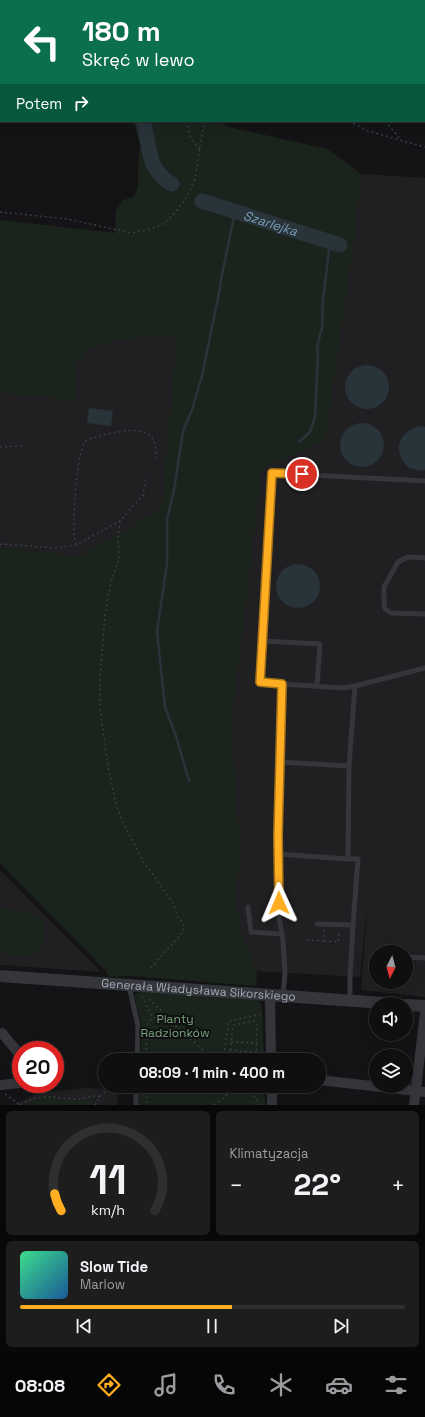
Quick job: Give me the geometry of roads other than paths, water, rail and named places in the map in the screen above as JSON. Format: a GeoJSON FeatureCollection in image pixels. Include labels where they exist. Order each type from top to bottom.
{"type":"FeatureCollection","features":[{"type":"Feature","properties":{"kind":"street","name":"Generała Władysława Sikorskiego"},"geometry":{"type":"LineString","coordinates":[[0,976],[369,1002]]}},
{"type":"Feature","properties":{"kind":"street"},"geometry":{"type":"LineString","coordinates":[[270,995],[271,1053]]}},
{"type":"Feature","properties":{"kind":"street"},"geometry":{"type":"LineString","coordinates":[[413,1005],[425,1006]]}},
{"type":"Feature","properties":{"kind":"street"},"geometry":{"type":"LineString","coordinates":[[414,1105],[420,1091],[425,1013]]}},
{"type":"Feature","properties":{"kind":"street"},"geometry":{"type":"LineString","coordinates":[[2,1033],[12,1045]]}},
{"type":"Feature","properties":{"kind":"street"},"geometry":{"type":"LineString","coordinates":[[326,1081],[420,1091]]}},
{"type":"Feature","properties":{"kind":"street"},"geometry":{"type":"LineString","coordinates":[[1,1089],[12,1086]]}},
{"type":"Feature","properties":{"kind":"street"},"geometry":{"type":"LineString","coordinates":[[272,1093],[272,1105]]}},
{"type":"Feature","properties":{"kind":"lane"},"geometry":{"type":"LineString","coordinates":[[425,481],[272,473],[260,682],[343,688],[425,668]]}},
{"type":"Feature","properties":{"kind":"lane"},"geometry":{"type":"LineString","coordinates":[[425,558],[408,557],[398,562],[384,587],[385,609],[391,613],[425,614]]}},
{"type":"Feature","properties":{"kind":"lane"},"geometry":{"type":"LineString","coordinates":[[262,641],[320,644],[317,686]]}},
{"type":"Feature","properties":{"kind":"lane"},"geometry":{"type":"LineString","coordinates":[[282,684],[278,854],[279,917],[282,934],[284,973],[283,996]]}},
{"type":"Feature","properties":{"kind":"lane"},"geometry":{"type":"LineString","coordinates":[[348,859],[349,766],[355,686]]}},
{"type":"Feature","properties":{"kind":"lane"},"geometry":{"type":"LineString","coordinates":[[279,762],[349,766]]}},
{"type":"Feature","properties":{"kind":"lane"},"geometry":{"type":"LineString","coordinates":[[278,854],[358,860],[350,977],[350,1001]]}},
{"type":"Feature","properties":{"kind":"lane"},"geometry":{"type":"LineString","coordinates":[[248,907],[252,932],[282,934]]}},
{"type":"Feature","properties":{"kind":"lane"},"geometry":{"type":"LineString","coordinates":[[318,924],[353,925]]}},
{"type":"Feature","properties":{"kind":"lane"},"geometry":{"type":"LineString","coordinates":[[413,957],[425,958]]}},
{"type":"Feature","properties":{"kind":"lane"},"geometry":{"type":"LineString","coordinates":[[129,985],[138,1026],[137,1053]]}},
{"type":"Feature","properties":{"kind":"lane"},"geometry":{"type":"LineString","coordinates":[[136,1093],[136,1105]]}},
{"type":"Feature","properties":{"kind":"waterway","name":"Szarlejka"},"geometry":{"type":"LineString","coordinates":[[143,122],[153,164],[163,178],[172,184]]}},
{"type":"Feature","properties":{"kind":"waterway","name":"Szarlejka"},"geometry":{"type":"LineString","coordinates":[[202,201],[340,245]]}},
{"type":"Feature","properties":{"kind":"waterway"},"geometry":{"type":"LineString","coordinates":[[189,781],[176,736],[165,707],[157,632],[167,563],[167,520],[174,490],[183,431],[192,410],[202,376],[235,211]]}},
{"type":"Feature","properties":{"kind":"waterway"},"geometry":{"type":"LineString","coordinates":[[299,442],[310,432],[315,417],[318,354],[317,346],[322,328],[323,299],[330,243]]}},
{"type":"Feature","properties":{"kind":"park label","name":"Planty Radzionków"},"geometry":{"type":"Point","coordinates":[175,1026]}}]}
